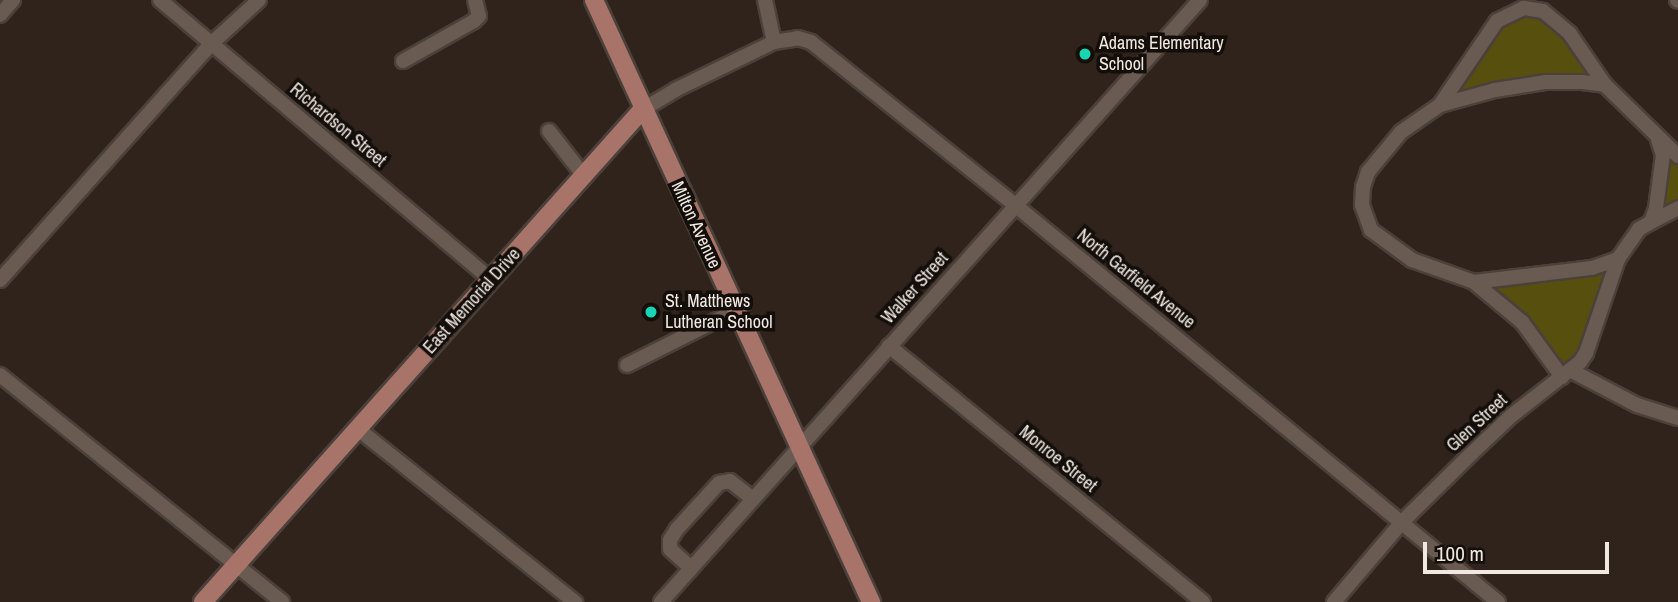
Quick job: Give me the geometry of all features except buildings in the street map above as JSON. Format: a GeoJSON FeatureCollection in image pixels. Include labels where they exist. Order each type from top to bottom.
{"type":"FeatureCollection","features":[{"type":"Feature","properties":{"kind":"main road","name":"Milton Avenue"},"geometry":{"type":"LineString","coordinates":[[594,0],[642,110],[871,602]]}},
{"type":"Feature","properties":{"kind":"main road","name":"East Memorial Drive"},"geometry":{"type":"LineString","coordinates":[[203,602],[642,110]]}},
{"type":"Feature","properties":{"kind":"street"},"geometry":{"type":"LineString","coordinates":[[0,15],[13,0]]}},
{"type":"Feature","properties":{"kind":"street","name":"Richardson Street"},"geometry":{"type":"LineString","coordinates":[[160,0],[491,280]]}},
{"type":"Feature","properties":{"kind":"street"},"geometry":{"type":"LineString","coordinates":[[0,280],[211,44],[259,0]]}},
{"type":"Feature","properties":{"kind":"street"},"geometry":{"type":"LineString","coordinates":[[403,61],[474,21],[479,16],[475,0]]}},
{"type":"Feature","properties":{"kind":"street"},"geometry":{"type":"LineString","coordinates":[[765,0],[774,42]]}},
{"type":"Feature","properties":{"kind":"street","name":"Walker Street"},"geometry":{"type":"LineString","coordinates":[[661,602],[1200,0]]}},
{"type":"Feature","properties":{"kind":"street"},"geometry":{"type":"LineString","coordinates":[[1678,156],[1605,85],[1570,34],[1543,11],[1524,8],[1497,20],[1440,104],[1401,132],[1375,162],[1363,187],[1364,215],[1371,230],[1399,253],[1474,282],[1522,322],[1566,374],[1637,405],[1678,418]]}},
{"type":"Feature","properties":{"kind":"street","name":"North Garfield Avenue"},"geometry":{"type":"LineString","coordinates":[[774,42],[794,38],[811,42],[1015,205],[1498,602]]}},
{"type":"Feature","properties":{"kind":"street","name":"East Memorial Drive"},"geometry":{"type":"LineString","coordinates":[[642,110],[675,90],[774,42]]}},
{"type":"Feature","properties":{"kind":"street"},"geometry":{"type":"LineString","coordinates":[[1440,104],[1532,84],[1582,82],[1605,85]]}},
{"type":"Feature","properties":{"kind":"street"},"geometry":{"type":"LineString","coordinates":[[550,131],[584,176]]}},
{"type":"Feature","properties":{"kind":"street"},"geometry":{"type":"LineString","coordinates":[[1651,222],[1662,173],[1663,155],[1656,134]]}},
{"type":"Feature","properties":{"kind":"street"},"geometry":{"type":"LineString","coordinates":[[1651,222],[1678,208]]}},
{"type":"Feature","properties":{"kind":"street","name":"Glen Street"},"geometry":{"type":"LineString","coordinates":[[1334,602],[1402,522],[1511,416],[1566,374],[1586,353],[1618,259],[1632,237],[1651,222]]}},
{"type":"Feature","properties":{"kind":"street"},"geometry":{"type":"LineString","coordinates":[[1474,282],[1592,268],[1618,259]]}},
{"type":"Feature","properties":{"kind":"street"},"geometry":{"type":"LineString","coordinates":[[627,365],[735,311]]}},
{"type":"Feature","properties":{"kind":"street","name":"Monroe Street"},"geometry":{"type":"LineString","coordinates":[[890,346],[1203,602]]}},
{"type":"Feature","properties":{"kind":"street"},"geometry":{"type":"LineString","coordinates":[[0,375],[282,602]]}},
{"type":"Feature","properties":{"kind":"street"},"geometry":{"type":"LineString","coordinates":[[358,429],[575,602]]}},
{"type":"Feature","properties":{"kind":"street"},"geometry":{"type":"LineString","coordinates":[[691,568],[670,549],[670,540],[677,529],[719,483],[730,481],[753,499]]}},
{"type":"Feature","properties":{"kind":"shaded area"},"geometry":{"type":"Polygon","coordinates":[[[1543,11],[1605,85],[1582,82],[1440,105],[1497,21],[1543,11]]]}},
{"type":"Feature","properties":{"kind":"shaded area"},"geometry":{"type":"Polygon","coordinates":[[[1663,155],[1678,156],[1678,208],[1656,208],[1663,155]]]}},
{"type":"Feature","properties":{"kind":"shaded area"},"geometry":{"type":"Polygon","coordinates":[[[1618,259],[1586,353],[1562,377],[1549,356],[1486,294],[1495,278],[1618,259]]]}},
{"type":"Feature","properties":{"kind":"place","name":"Adams Elementary School"},"geometry":{"type":"Point","coordinates":[1085,54]}},
{"type":"Feature","properties":{"kind":"place","name":"St. Matthews Lutheran School"},"geometry":{"type":"Point","coordinates":[651,312]}}]}
